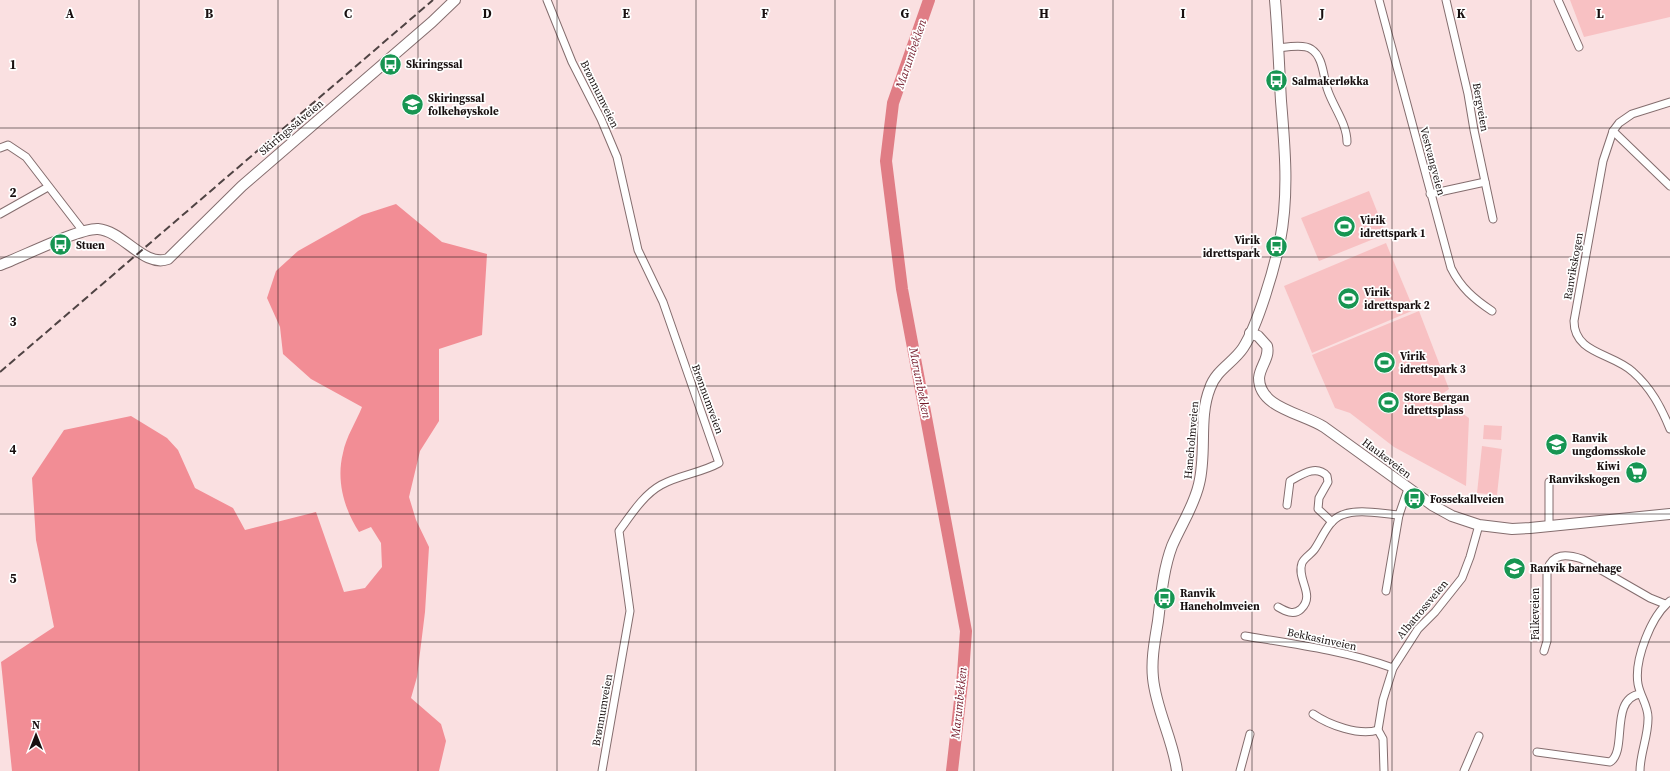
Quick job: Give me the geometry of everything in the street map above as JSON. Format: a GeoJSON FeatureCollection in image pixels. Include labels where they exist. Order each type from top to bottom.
{"type":"FeatureCollection","features":[{"type":"Feature","properties":{"kind":"main road","name":"Skiringssalveien"},"geometry":{"type":"LineString","coordinates":[[83,231],[98,229],[109,232],[151,260],[163,261],[174,255],[242,186],[426,27],[455,0]]}},
{"type":"Feature","properties":{"kind":"main road","name":"Haneholmveien"},"geometry":{"type":"LineString","coordinates":[[1177,771],[1172,742],[1157,702],[1153,672],[1165,573],[1172,547],[1194,502],[1200,483],[1203,458],[1204,411],[1209,388],[1216,375],[1242,349],[1250,333],[1272,271],[1284,214],[1285,171],[1275,0]]}},
{"type":"Feature","properties":{"kind":"main road"},"geometry":{"type":"LineString","coordinates":[[0,265],[83,231]]}},
{"type":"Feature","properties":{"kind":"main road","name":"Haukeveien"},"geometry":{"type":"LineString","coordinates":[[1250,333],[1262,339],[1267,346],[1267,358],[1259,380],[1260,387],[1266,398],[1277,406],[1311,419],[1324,426],[1408,489],[1452,516],[1479,525],[1512,529],[1670,514]]}},
{"type":"Feature","properties":{"kind":"street","name":"Brønnumveien"},"geometry":{"type":"LineString","coordinates":[[547,0],[572,62],[601,120],[617,157],[638,250],[663,302],[719,463],[707,470],[661,485],[637,506],[620,531],[630,611],[602,771]]}},
{"type":"Feature","properties":{"kind":"street","name":"Vestvangveien"},"geometry":{"type":"LineString","coordinates":[[1379,0],[1430,194],[1453,274],[1468,294],[1492,311]]}},
{"type":"Feature","properties":{"kind":"street","name":"Bergveien"},"geometry":{"type":"LineString","coordinates":[[1446,0],[1468,94],[1484,182],[1493,219]]}},
{"type":"Feature","properties":{"kind":"street"},"geometry":{"type":"LineString","coordinates":[[1558,0],[1579,47]]}},
{"type":"Feature","properties":{"kind":"street"},"geometry":{"type":"LineString","coordinates":[[1278,48],[1308,47],[1315,52],[1322,67],[1328,92],[1346,130],[1347,142]]}},
{"type":"Feature","properties":{"kind":"street","name":"Ranvikskogen"},"geometry":{"type":"LineString","coordinates":[[1670,102],[1632,114],[1619,123],[1613,131],[1603,161],[1575,312],[1574,328],[1579,340],[1582,343],[1623,364],[1648,386],[1660,405],[1670,429]]}},
{"type":"Feature","properties":{"kind":"street"},"geometry":{"type":"LineString","coordinates":[[1613,131],[1670,186]]}},
{"type":"Feature","properties":{"kind":"street"},"geometry":{"type":"LineString","coordinates":[[0,148],[8,145],[26,157],[83,231]]}},
{"type":"Feature","properties":{"kind":"street"},"geometry":{"type":"LineString","coordinates":[[1430,194],[1484,182]]}},
{"type":"Feature","properties":{"kind":"street"},"geometry":{"type":"LineString","coordinates":[[0,214],[48,187]]}},
{"type":"Feature","properties":{"kind":"street"},"geometry":{"type":"LineString","coordinates":[[1287,505],[1290,481],[1312,471],[1320,471],[1327,476],[1328,482],[1319,498],[1317,507],[1319,512],[1332,522]]}},
{"type":"Feature","properties":{"kind":"street"},"geometry":{"type":"LineString","coordinates":[[1548,482],[1549,526]]}},
{"type":"Feature","properties":{"kind":"street"},"geometry":{"type":"LineString","coordinates":[[1386,591],[1399,515],[1408,489]]}},
{"type":"Feature","properties":{"kind":"street"},"geometry":{"type":"LineString","coordinates":[[1278,607],[1295,613],[1300,611],[1305,604],[1307,596],[1301,571],[1302,563],[1313,551],[1332,522],[1340,515],[1351,512],[1399,515]]}},
{"type":"Feature","properties":{"kind":"street","name":"Albatrossveien"},"geometry":{"type":"LineString","coordinates":[[1384,771],[1383,739],[1378,730],[1383,700],[1393,668],[1418,629],[1462,578],[1470,557],[1479,525]]}},
{"type":"Feature","properties":{"kind":"street","name":"Falkeveien"},"geometry":{"type":"LineString","coordinates":[[1544,651],[1547,641],[1547,570],[1552,560],[1556,557],[1572,556],[1582,559],[1650,598],[1668,602]]}},
{"type":"Feature","properties":{"kind":"street"},"geometry":{"type":"LineString","coordinates":[[1640,771],[1648,719],[1646,708],[1640,694],[1637,672],[1641,651],[1647,634],[1668,602]]}},
{"type":"Feature","properties":{"kind":"street","name":"Bekkasinveien"},"geometry":{"type":"LineString","coordinates":[[1245,636],[1378,662],[1393,668]]}},
{"type":"Feature","properties":{"kind":"street"},"geometry":{"type":"LineString","coordinates":[[1537,752],[1610,762],[1616,757],[1621,718],[1626,704],[1632,696],[1640,694]]}},
{"type":"Feature","properties":{"kind":"street"},"geometry":{"type":"LineString","coordinates":[[1313,714],[1332,725],[1366,732],[1378,730]]}},
{"type":"Feature","properties":{"kind":"street"},"geometry":{"type":"LineString","coordinates":[[1240,771],[1250,734]]}},
{"type":"Feature","properties":{"kind":"street"},"geometry":{"type":"LineString","coordinates":[[1464,771],[1479,736]]}},
{"type":"Feature","properties":{"kind":"shaded area"},"geometry":{"type":"Polygon","coordinates":[[[1570,0],[1670,0],[1670,17],[1584,37],[1570,0]]]}},
{"type":"Feature","properties":{"kind":"shaded area","name":"Virik idrettspark 1"},"geometry":{"type":"Polygon","coordinates":[[[1369,191],[1386,234],[1319,261],[1301,218],[1369,191]]]}},
{"type":"Feature","properties":{"kind":"shaded area"},"geometry":{"type":"Polygon","coordinates":[[[396,204],[442,242],[487,254],[482,335],[439,349],[439,421],[420,451],[409,497],[416,520],[429,547],[425,612],[417,677],[411,698],[441,724],[446,741],[439,771],[12,771],[1,662],[54,627],[36,540],[32,478],[64,430],[131,416],[167,438],[178,450],[195,488],[233,508],[245,530],[316,512],[344,592],[365,588],[382,567],[381,543],[371,527],[359,532],[349,514],[341,484],[340,474],[344,447],[362,407],[311,379],[283,354],[280,327],[267,298],[276,271],[298,251],[362,215],[396,204]]]}},
{"type":"Feature","properties":{"kind":"shaded area","name":"Virik idrettspark 2"},"geometry":{"type":"Polygon","coordinates":[[[1386,243],[1414,310],[1312,353],[1284,286],[1386,243]]]}},
{"type":"Feature","properties":{"kind":"shaded area","name":"Store Bergan idrettsplass"},"geometry":{"type":"Polygon","coordinates":[[[1419,311],[1449,389],[1438,397],[1469,418],[1466,486],[1394,447],[1350,413],[1335,408],[1312,355],[1419,311]]]}},
{"type":"Feature","properties":{"kind":"shaded area"},"geometry":{"type":"Polygon","coordinates":[[[1484,425],[1502,426],[1501,440],[1483,439],[1484,425]]]}},
{"type":"Feature","properties":{"kind":"shaded area"},"geometry":{"type":"Polygon","coordinates":[[[1482,446],[1502,449],[1497,495],[1477,493],[1482,446]]]}},
{"type":"Feature","properties":{"kind":"waterway","name":"Marumbekken"},"geometry":{"type":"LineString","coordinates":[[929,0],[893,103],[886,161],[902,289],[966,631],[963,674],[952,771]]}},
{"type":"Feature","properties":{"kind":"railway"},"geometry":{"type":"LineString","coordinates":[[0,372],[433,0]]}},
{"type":"Feature","properties":{"kind":"place","name":"Skiringssal"},"geometry":{"type":"Point","coordinates":[391,64]}},
{"type":"Feature","properties":{"kind":"place","name":"Salmakerløkka"},"geometry":{"type":"Point","coordinates":[1276,81]}},
{"type":"Feature","properties":{"kind":"place","name":"Skiringssal folkehøyskole"},"geometry":{"type":"Point","coordinates":[413,104]}},
{"type":"Feature","properties":{"kind":"place","name":"Virik idrettspark 1"},"geometry":{"type":"Point","coordinates":[1344,226]}},
{"type":"Feature","properties":{"kind":"place","name":"Stuen"},"geometry":{"type":"Point","coordinates":[60,245]}},
{"type":"Feature","properties":{"kind":"place","name":"Virik idrettspark"},"geometry":{"type":"Point","coordinates":[1276,246]}},
{"type":"Feature","properties":{"kind":"place","name":"Virik idrettspark 2"},"geometry":{"type":"Point","coordinates":[1349,298]}},
{"type":"Feature","properties":{"kind":"place","name":"Virik idrettspark 3"},"geometry":{"type":"Point","coordinates":[1384,362]}},
{"type":"Feature","properties":{"kind":"place","name":"Store Bergan idrettsplass"},"geometry":{"type":"Point","coordinates":[1389,403]}},
{"type":"Feature","properties":{"kind":"place","name":"Ranvik ungdomsskole"},"geometry":{"type":"Point","coordinates":[1557,444]}},
{"type":"Feature","properties":{"kind":"place","name":"Kiwi Ranvikskogen"},"geometry":{"type":"Point","coordinates":[1636,472]}},
{"type":"Feature","properties":{"kind":"place","name":"Fossekallveien"},"geometry":{"type":"Point","coordinates":[1414,499]}},
{"type":"Feature","properties":{"kind":"place","name":"Ranvik barnehage"},"geometry":{"type":"Point","coordinates":[1514,568]}},
{"type":"Feature","properties":{"kind":"place","name":"Ranvik Haneholmveien"},"geometry":{"type":"Point","coordinates":[1164,599]}}]}
